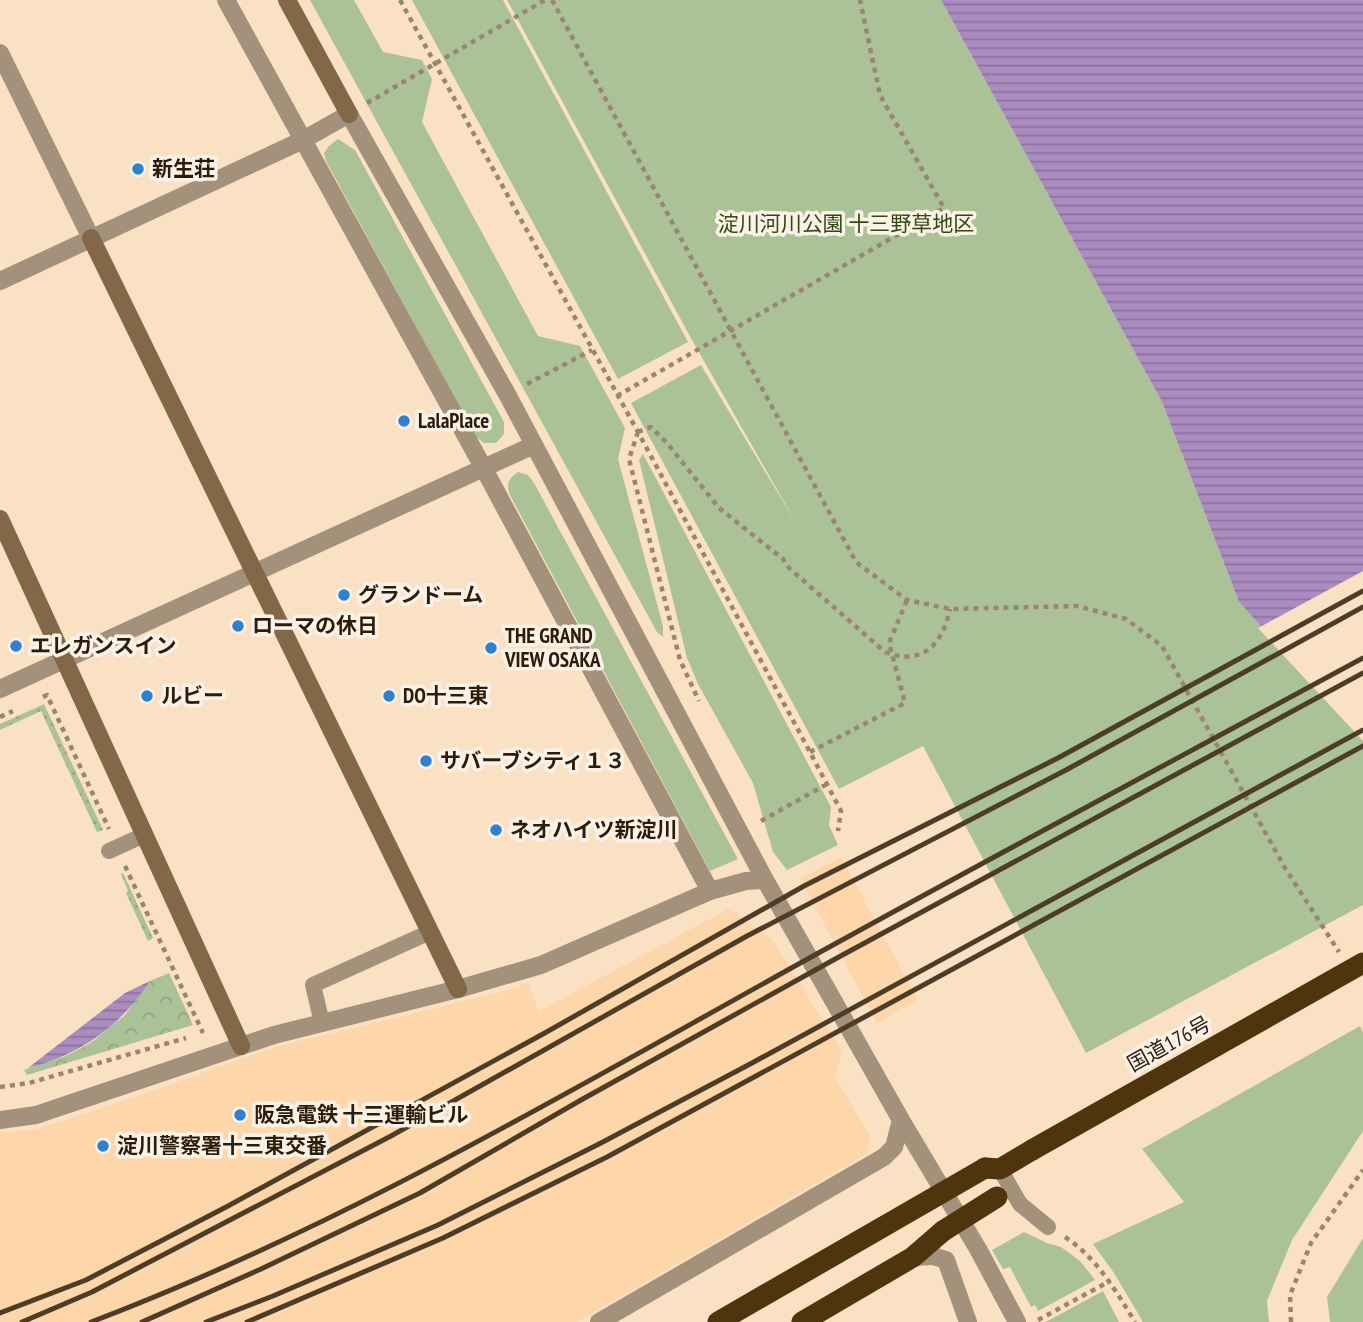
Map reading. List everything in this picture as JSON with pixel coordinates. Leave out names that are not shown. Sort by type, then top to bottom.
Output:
[{"type":"highway","name":"国道176号","points":[[718,1322],[1032,1150],[1363,962]]},
{"type":"highway","points":[[802,1322],[913,1257],[943,1231],[997,1197],[993,1169]]},
{"type":"street","points":[[226,0],[483,467],[710,891]]},
{"type":"street","points":[[288,0],[534,445],[765,880],[901,1120],[978,1248],[1017,1322]]},
{"type":"street","points":[[0,53],[256,571],[458,989]]},
{"type":"street","points":[[0,281],[303,140],[349,114]]},
{"type":"street","points":[[0,689],[534,445]]},
{"type":"street","points":[[0,519],[241,1046]]},
{"type":"street","points":[[0,1120],[36,1115],[274,1035],[458,989],[541,965],[710,891],[746,881],[765,880]]},
{"type":"street","points":[[599,1322],[884,1157],[894,1147],[901,1120]]},
{"type":"street","points":[[913,1257],[933,1256],[946,1260],[968,1322]]},
{"type":"lane","points":[[110,851],[144,835]]},
{"type":"lane","points":[[322,1023],[313,985],[430,932]]},
{"type":"lane","points":[[993,1169],[1020,1204],[1048,1227]]},
{"type":"path","points":[[400,0],[638,432],[827,784],[841,811],[838,831]]},
{"type":"path","points":[[367,103],[545,0]]},
{"type":"path","points":[[552,0],[856,562],[907,600],[950,609],[1077,606],[1126,619],[1162,646],[1285,868],[1342,957]]},
{"type":"path","points":[[617,396],[944,208],[880,95],[860,0]]},
{"type":"path","points":[[522,386],[592,350]]},
{"type":"path","points":[[638,432],[651,427],[719,508],[783,559],[789,568],[816,589],[864,635],[892,655],[921,654],[933,646],[946,629],[950,609]]},
{"type":"path","points":[[638,432],[629,459],[680,660]]},
{"type":"path","points":[[810,752],[905,703],[889,643],[907,600]]},
{"type":"path","points":[[761,821],[827,784]]},
{"type":"path","points":[[0,1087],[29,1083],[231,1024]]},
{"type":"path","points":[[1291,1322],[1290,1295],[1311,1243],[1363,1170]]},
{"type":"path","points":[[1048,1227],[1078,1245],[1110,1281],[1135,1322]]},
{"type":"path","points":[[1034,1322],[1110,1281]]},
{"type":"shaded area","points":[[941,0],[1363,0],[1363,738],[1239,602],[1162,402]]},
{"type":"shaded area","points":[[841,857],[918,1000],[877,1023],[800,879]]},
{"type":"shaded area","points":[[728,909],[773,940],[842,1051],[835,1077],[871,1138],[867,1154],[577,1322],[0,1322],[0,1132],[33,1130],[279,1046],[490,995],[529,983],[538,1012]]},
{"type":"shaded area","points":[[150,981],[126,1012],[98,1036],[65,1055],[28,1068],[125,993]]},
{"type":"green space","points":[[310,0],[354,0],[383,52],[422,60],[432,79],[422,122],[538,336],[580,346],[625,428],[618,459],[663,626],[663,637],[657,632]]},
{"type":"green space","points":[[412,0],[503,0],[688,342],[618,379]]},
{"type":"green space","name":"淀川河川公園 十三野草地区","points":[[507,0],[941,0],[1162,402],[1239,602],[1363,738],[1363,905],[1086,1053],[923,746],[839,789],[631,403],[701,365],[796,523],[692,340]]},
{"type":"green space","points":[[338,139],[355,150],[504,422],[504,434],[496,443],[484,443],[476,437],[326,161],[324,153]]},
{"type":"green space","points":[[643,454],[831,807],[829,825],[838,845],[787,870],[773,852],[753,783],[698,684],[687,658],[639,460]]},
{"type":"green space","points":[[518,472],[528,475],[534,483],[738,859],[710,871],[510,495],[509,482]]},
{"type":"green space","points":[[44,704],[103,830],[97,832],[41,711],[0,730],[0,724]]},
{"type":"green space","points":[[123,873],[153,938],[148,941],[126,893],[128,891],[121,874]]},
{"type":"green space","points":[[169,973],[193,1025],[27,1075],[24,1070],[68,1055],[92,1042],[125,1015],[150,981]]},
{"type":"green space","points":[[1360,1026],[1363,1033],[1363,1131],[1292,1240],[1267,1301],[1269,1322],[1143,1322],[1093,1244],[1184,1202],[1142,1149]]},
{"type":"green space","points":[[1024,1232],[1061,1247],[1080,1261],[1095,1280],[1038,1311],[1035,1305],[1031,1307],[1010,1267],[1003,1269],[992,1250]]},
{"type":"green space","points":[[1363,1238],[1363,1322],[1330,1322],[1327,1297]]},
{"type":"green space","points":[[1103,1291],[1119,1322],[1046,1322]]},
{"type":"pier","points":[[1363,571],[1363,741],[1258,628]]},
{"type":"railway","points":[[0,1313],[86,1280],[228,1206],[543,1034],[804,886],[1058,758],[1363,591]]},
{"type":"railway","points":[[22,1322],[92,1292],[391,1136],[747,936],[1066,770],[1363,607]]},
{"type":"railway","points":[[91,1322],[181,1286],[358,1204],[530,1113],[930,892],[1363,658]]},
{"type":"railway","points":[[142,1322],[420,1193],[837,958],[1363,673]]},
{"type":"railway","points":[[206,1322],[438,1225],[599,1144],[1363,730]]},
{"type":"railway","points":[[247,1322],[443,1238],[607,1157],[1363,746]]},
{"type":"place","name":"新生荘","points":[[138,169]]},
{"type":"place","name":"LalaPlace","points":[[404,421]]},
{"type":"place","name":"グランドーム","points":[[344,595]]},
{"type":"place","name":"ローマの休日","points":[[238,626]]},
{"type":"place","name":"エレガンスイン","points":[[16,646]]},
{"type":"place","name":"THE GRAND VIEW OSAKA","points":[[491,648]]},
{"type":"place","name":"ルビー","points":[[147,696]]},
{"type":"place","name":"DO十三東","points":[[389,696]]},
{"type":"place","name":"サバーブシティ１３","points":[[426,761]]},
{"type":"place","name":"ネオハイツ新淀川","points":[[496,830]]},
{"type":"place","name":"阪急電鉄 十三運輸ビル","points":[[240,1115]]},
{"type":"place","name":"淀川警察署十三東交番","points":[[103,1146]]}]
